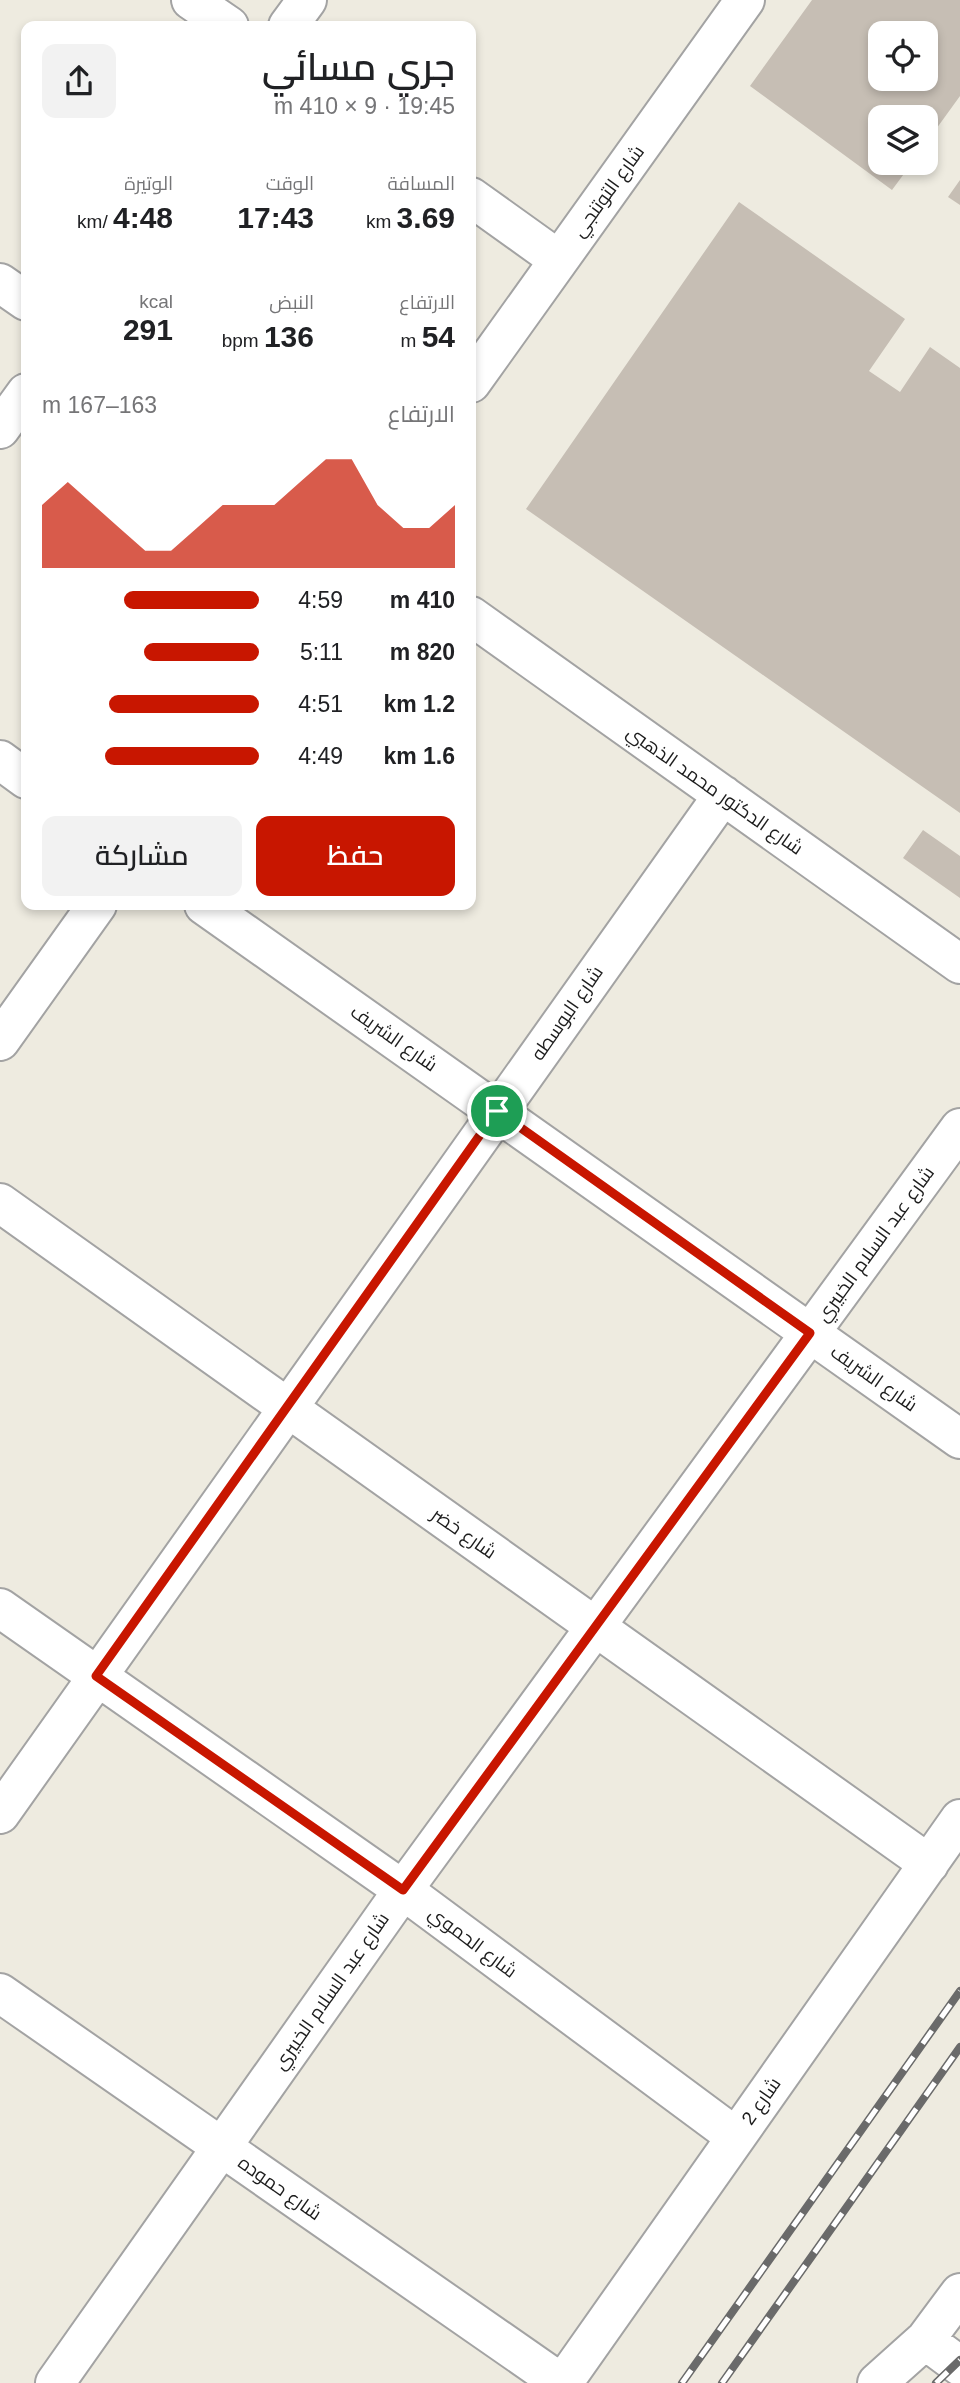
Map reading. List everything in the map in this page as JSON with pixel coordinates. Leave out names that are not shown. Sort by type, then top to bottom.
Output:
[{"type":"street","points":[[191,0],[222,21]]},
{"type":"street","points":[[292,21],[307,0]]},
{"type":"street","name":"شارع التوتنجي","points":[[476,376],[745,0]]},
{"type":"street","points":[[476,201],[559,260]]},
{"type":"street","points":[[0,283],[21,298]]},
{"type":"street","points":[[0,429],[21,400]]},
{"type":"street","name":"شارع الدكتور محمد الذهبي","points":[[476,620],[960,964]]},
{"type":"street","points":[[0,760],[21,775]]},
{"type":"street","name":"شارع البوسطه","points":[[0,1814],[723,795]]},
{"type":"street","points":[[0,1041],[93,910]]},
{"type":"street","name":"شارع الشريف","points":[[211,910],[960,1439]]},
{"type":"street","name":"شارع عبد السلام الخبيري","points":[[55,2383],[403,1890],[960,1128]]},
{"type":"street","name":"شارع خضر","points":[[0,1203],[929,1864]]},
{"type":"street","name":"شارع الحموي","points":[[0,1608],[403,1890],[736,2137]]},
{"type":"street","name":"شارع 2","points":[[562,2383],[960,1819]]},
{"type":"street","name":"شارع حموده","points":[[0,1993],[562,2383]]},
{"type":"street","points":[[877,2383],[926,2340],[960,2293]]},
{"type":"street","points":[[926,2340],[960,2366]]},
{"type":"building","points":[[812,0],[960,0],[960,96],[938,126],[938,105],[868,105],[868,172],[750,86]]},
{"type":"building","points":[[872,175],[903,175],[892,190]]},
{"type":"building","points":[[960,180],[960,205],[948,197]]},
{"type":"building","points":[[739,202],[905,319],[869,371],[900,392],[930,347],[960,368],[960,813],[526,509]]},
{"type":"building","points":[[923,830],[960,856],[960,898],[903,858]]},
{"type":"railway","points":[[682,2383],[960,1991]]},
{"type":"railway","points":[[722,2383],[960,2047]]},
{"type":"railway","points":[[936,2383],[960,2360]]},
{"type":"route","points":[[497,1111],[810,1333],[403,1890],[96,1676],[497,1111]]}]
